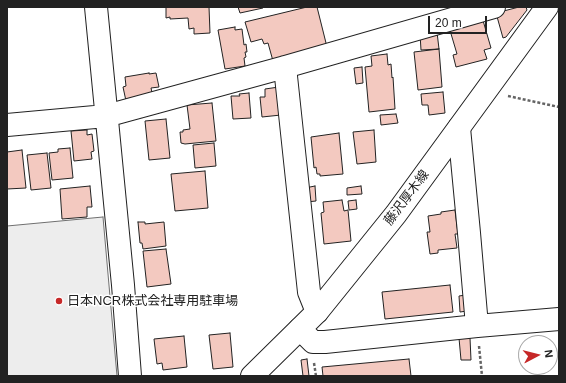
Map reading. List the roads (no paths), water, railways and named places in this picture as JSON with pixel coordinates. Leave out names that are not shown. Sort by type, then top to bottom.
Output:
[{"type":"street","points":[[96,7],[123,285],[130,376]]},
{"type":"street","points":[[7,125],[106,116],[285,67],[494,7]]},
{"type":"street","name":"藤沢厚木線","points":[[252,376],[306,335],[317,312],[396,214],[547,7]]},
{"type":"street","points":[[285,67],[309,292],[317,312]]},
{"type":"street","points":[[459,128],[477,326]]},
{"type":"street","points":[[306,335],[325,342],[559,319]]},
{"type":"place","name":"日本NCR株式会社専用駐車場","points":[[59,301]]}]
